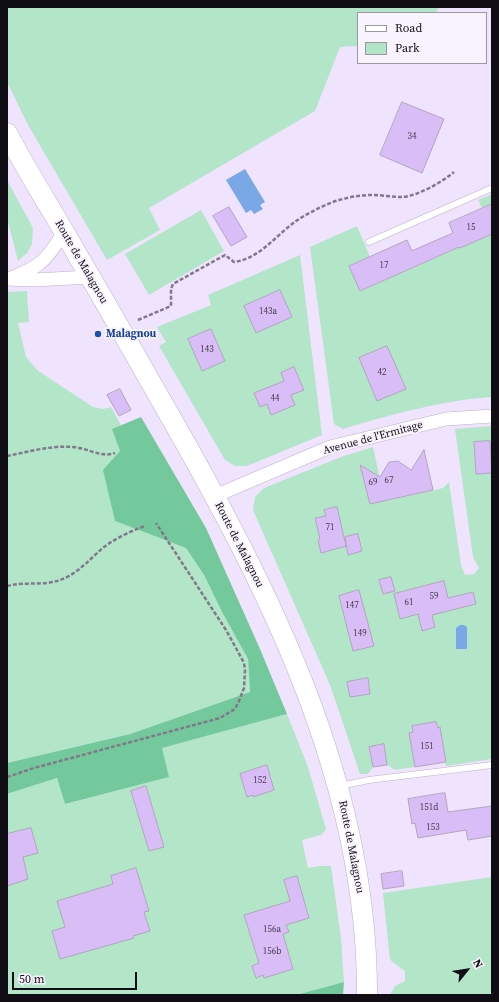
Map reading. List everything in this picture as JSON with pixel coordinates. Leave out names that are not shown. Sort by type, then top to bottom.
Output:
[{"type":"main road","name":"Route de Malagnou","points":[[7,133],[215,496],[276,619],[305,688],[327,748],[339,787],[350,835],[360,892],[365,935],[367,995]]},
{"type":"street","points":[[8,279],[40,264],[64,232]]},
{"type":"street","points":[[8,279],[34,280],[90,277]]},
{"type":"street","name":"Avenue de l'Ermitage","points":[[215,496],[330,447],[446,419],[492,416]]},
{"type":"lane","points":[[369,242],[492,188]]},
{"type":"lane","points":[[339,787],[369,780],[492,765]]},
{"type":"path","points":[[138,320],[171,306],[171,288],[173,284],[225,255],[234,262],[244,261],[253,257],[292,224],[327,204],[341,199],[371,195],[402,197],[414,194],[445,180],[454,172]]},
{"type":"path","points":[[7,456],[59,447],[82,448],[104,455],[115,453]]},
{"type":"path","points":[[7,777],[34,768],[220,718],[235,709],[240,701],[244,688],[245,670],[240,655],[226,630],[156,523]]},
{"type":"path","points":[[7,586],[49,582],[63,579],[75,572],[112,542],[145,526]]},
{"type":"green space","points":[[7,7],[439,7],[436,12],[357,12],[357,46],[340,47],[315,111],[149,208],[160,230],[107,260],[28,125],[7,82]]},
{"type":"green space","points":[[7,180],[33,228],[32,244],[27,253],[18,261],[7,218]]},
{"type":"green space","points":[[492,194],[492,204],[482,208],[478,200]]},
{"type":"green space","points":[[201,210],[224,251],[149,295],[125,254]]},
{"type":"green space","points":[[357,226],[370,257],[349,266],[361,291],[459,247],[460,248],[492,234],[492,397],[455,401],[436,405],[343,429],[334,424],[310,247]]},
{"type":"green space","points":[[300,255],[322,435],[247,466],[235,466],[225,460],[159,346],[166,342],[157,327],[211,305],[208,295]]},
{"type":"green space","points":[[27,291],[29,322],[18,323],[26,357],[37,370],[93,407],[103,409],[111,407],[121,425],[113,429],[120,451],[115,521],[186,548],[204,575],[222,612],[248,659],[250,692],[130,734],[7,763],[7,292]]},
{"type":"green space","points":[[141,417],[206,528],[287,714],[162,748],[169,777],[65,804],[57,778],[7,794],[7,763],[130,734],[250,692],[248,659],[222,612],[204,575],[186,548],[115,521],[103,470],[120,451],[112,429]]},
{"type":"green space","points":[[492,426],[492,759],[446,766],[445,762],[395,770],[387,765],[373,767],[368,774],[360,774],[330,685],[253,510],[255,497],[264,488],[341,457],[373,447],[385,501],[443,488],[449,482],[461,565],[465,575],[474,574],[479,568],[473,557],[455,429]]},
{"type":"green space","points":[[287,714],[308,767],[326,829],[321,835],[302,840],[308,868],[331,866],[341,938],[344,982],[296,995],[7,995],[7,794],[57,778],[65,804],[169,777],[161,748]]},
{"type":"green space","points":[[492,877],[492,995],[390,995],[395,986],[405,981],[405,971],[390,960],[383,893]]},
{"type":"green space","points":[[344,982],[343,995],[296,995]]},
{"type":"water","points":[[245,169],[265,202],[260,205],[263,209],[254,214],[251,210],[246,213],[226,180]]},
{"type":"water","points":[[460,625],[467,627],[467,649],[456,649],[456,628]]},
{"type":"building","points":[[402,102],[444,119],[422,173],[380,155]]},
{"type":"building","points":[[492,204],[492,234],[360,291],[349,266],[407,240],[412,251],[453,233],[449,223]]},
{"type":"building","points":[[229,207],[247,237],[231,246],[213,216]]},
{"type":"building","points":[[280,290],[292,317],[256,333],[244,306]]},
{"type":"building","points":[[211,329],[225,361],[202,371],[188,339]]},
{"type":"building","points":[[387,346],[406,389],[377,401],[359,358]]},
{"type":"building","points":[[294,367],[304,390],[291,395],[295,405],[271,415],[267,404],[260,407],[254,393],[284,381],[281,373]]},
{"type":"building","points":[[120,389],[131,410],[119,416],[107,395]]},
{"type":"building","points":[[490,441],[492,473],[476,474],[474,442]]},
{"type":"building","points":[[424,450],[433,490],[370,504],[360,465],[380,477],[389,462],[398,461],[411,470]]},
{"type":"building","points":[[337,507],[346,546],[321,553],[318,540],[320,539],[315,518],[326,516],[324,510]]},
{"type":"building","points":[[358,534],[362,551],[348,555],[345,537]]},
{"type":"building","points":[[391,577],[395,591],[383,594],[379,580]]},
{"type":"building","points":[[444,581],[448,598],[473,592],[476,604],[432,615],[435,627],[422,631],[418,614],[400,619],[394,594]]},
{"type":"building","points":[[359,590],[374,646],[353,651],[339,596]]},
{"type":"building","points":[[368,678],[370,694],[350,697],[347,682]]},
{"type":"building","points":[[436,722],[438,728],[440,727],[446,762],[415,767],[409,733],[413,732],[412,726]]},
{"type":"building","points":[[384,744],[387,765],[373,767],[369,747]]},
{"type":"building","points":[[267,765],[274,790],[253,797],[253,795],[247,797],[240,774]]},
{"type":"building","points":[[146,786],[164,847],[149,851],[131,791]]},
{"type":"building","points":[[445,793],[448,812],[492,806],[492,836],[468,840],[466,830],[418,838],[415,823],[412,824],[408,799]]},
{"type":"building","points":[[31,828],[38,853],[23,857],[28,879],[7,886],[7,834]]},
{"type":"building","points":[[136,868],[149,911],[144,912],[150,931],[133,936],[134,938],[60,959],[52,931],[65,927],[57,901],[113,884],[111,876]]},
{"type":"building","points":[[402,871],[404,886],[383,889],[381,874]]},
{"type":"building","points":[[297,876],[309,918],[286,925],[289,932],[283,934],[293,969],[264,978],[263,975],[256,978],[252,966],[259,963],[244,915],[290,901],[284,880]]},
{"type":"place","name":"Malagnou","points":[[98,334]]}]
